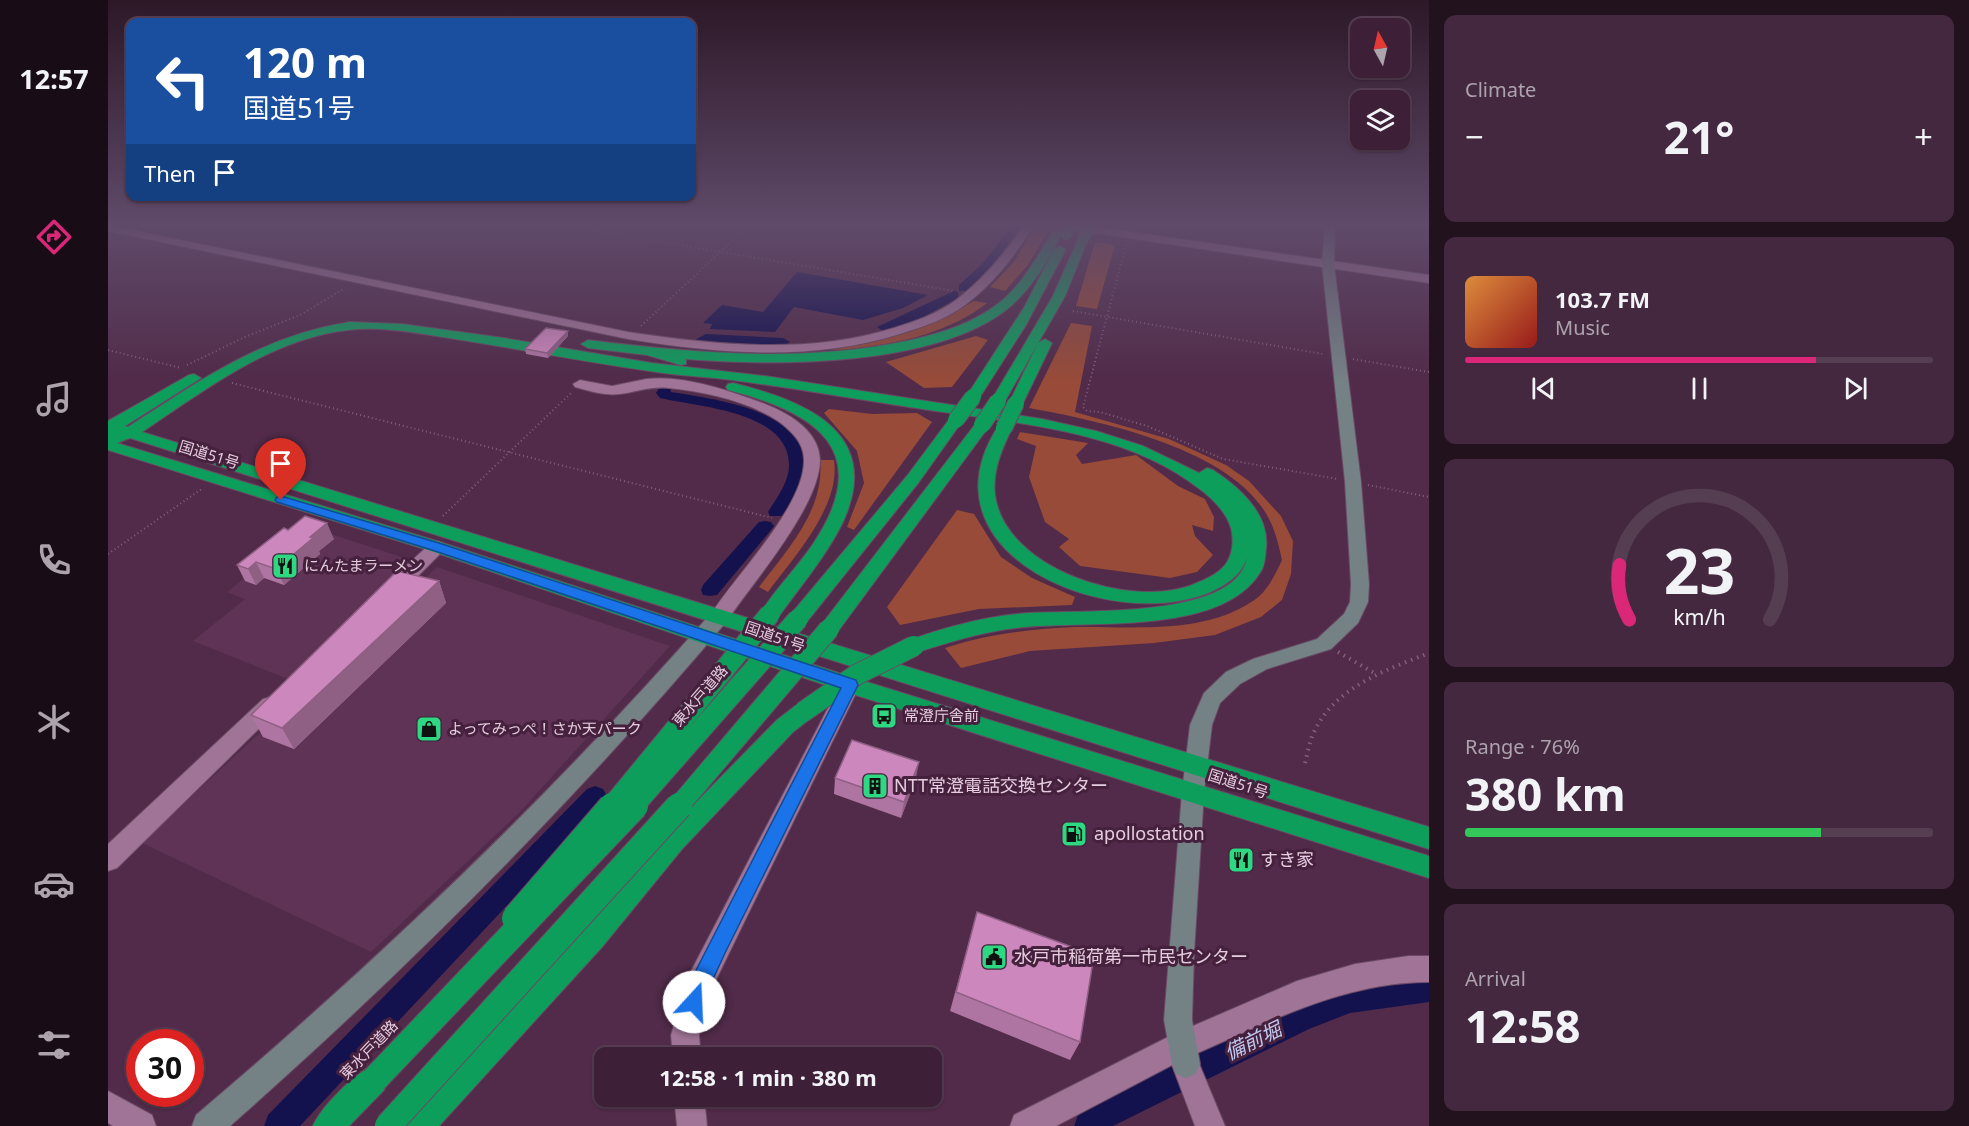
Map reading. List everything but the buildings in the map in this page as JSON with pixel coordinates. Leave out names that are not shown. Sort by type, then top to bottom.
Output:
[{"type":"highway","points":[[109,432],[212,367],[259,343],[303,326],[343,318],[403,318],[648,351],[750,359],[818,358],[879,352],[939,337],[989,316],[1017,293],[1032,276]]},
{"type":"highway","name":"東水戸道路","points":[[328,1126],[655,785],[798,619],[913,479],[973,397],[1012,338],[1038,292],[1044,276]]},
{"type":"highway","points":[[388,1126],[655,834],[829,629],[998,401],[1035,340],[1068,277]]},
{"type":"highway","points":[[666,369],[715,373],[1023,421],[1102,437],[1172,463],[1202,481],[1226,503],[1240,528],[1241,543],[1236,563],[1218,581],[1202,590],[1187,594],[1140,598],[1085,587],[1046,571],[1029,560],[1008,541],[994,521],[989,507],[986,478],[990,458],[1004,428],[1016,403],[1065,297],[1068,277]]},
{"type":"highway","points":[[109,432],[129,433],[256,355],[293,338],[332,328],[368,325],[543,347],[666,369],[769,396],[792,405],[825,426],[844,452],[849,482],[835,523],[770,614],[643,770],[374,1080]]},
{"type":"highway","points":[[419,1126],[592,938],[674,841],[785,726],[851,676],[914,646],[957,631],[999,622],[1165,613],[1216,602],[1244,583],[1253,572],[1260,550],[1257,528],[1244,504],[1219,481],[1189,462],[1132,437],[1017,413],[678,361],[648,351]]},
{"type":"highway","name":"国道51号","points":[[129,433],[432,525],[1429,838]]},
{"type":"highway","name":"国道51号","points":[[108,445],[437,547],[850,685],[1429,867]]},
{"type":"street","points":[[342,276],[631,335],[760,350],[820,347],[866,340],[911,327],[944,313],[973,294],[991,276]]},
{"type":"street","points":[[1210,1126],[1184,1054],[1178,1020],[1193,792],[1201,725],[1211,699],[1233,678],[1260,664],[1324,644],[1351,618],[1359,602],[1360,584],[1353,482],[1329,276]]},
{"type":"street","points":[[1406,276],[1429,279]]},
{"type":"street","points":[[207,1126],[292,1054],[443,913],[586,768],[704,636],[798,506],[810,474],[812,461],[804,437],[782,416],[738,398],[657,383],[642,384],[615,391],[580,384]]},
{"type":"street","points":[[373,608],[437,547]]},
{"type":"street","points":[[686,1047],[685,1035],[699,986],[850,685]]},
{"type":"street","points":[[108,860],[287,689]]},
{"type":"street","points":[[1032,1124],[1184,1054],[1297,995],[1355,976],[1408,969],[1429,969]]},
{"type":"street","points":[[108,1106],[141,1126]]},
{"type":"street","points":[[690,1107],[692,1126]]},
{"type":"path","points":[[631,335],[695,276]]},
{"type":"path","points":[[862,276],[973,294]]},
{"type":"path","points":[[1119,276],[1083,406],[1087,411],[1147,426],[1223,459],[1429,497]]},
{"type":"path","points":[[172,374],[245,337],[300,315],[359,279]]},
{"type":"path","points":[[1073,311],[1429,372]]},
{"type":"path","points":[[108,350],[181,368]]},
{"type":"path","points":[[232,383],[788,521]]},
{"type":"path","points":[[432,525],[580,384]]},
{"type":"path","points":[[108,554],[215,480]]},
{"type":"path","points":[[1324,644],[1376,674]]},
{"type":"path","points":[[1305,763],[1316,728],[1337,701],[1376,674],[1429,653]]},
{"type":"shaded area","points":[[794,276],[817,276],[928,295],[903,308],[863,320],[794,307],[775,332],[710,329],[712,324],[703,323],[722,305],[763,312]]},
{"type":"shaded area","points":[[1001,276],[1019,276],[1005,291],[990,287]]},
{"type":"shaded area","points":[[1085,276],[1106,276],[1097,309],[1076,306]]},
{"type":"shaded area","points":[[974,301],[987,303],[958,321],[926,334],[875,346],[844,350],[831,349],[870,342],[921,327]]},
{"type":"shaded area","points":[[1071,323],[1092,326],[1075,412],[1169,439],[1226,465],[1249,481],[1281,516],[1293,541],[1291,574],[1282,600],[1261,617],[1215,635],[1154,643],[1030,651],[961,668],[945,648],[977,639],[1026,631],[1075,627],[1190,624],[1233,612],[1262,593],[1282,560],[1270,521],[1253,496],[1228,475],[1198,457],[1163,442],[1092,421],[1029,408]]},
{"type":"shaded area","points":[[976,336],[988,340],[952,387],[924,388],[886,362]]},
{"type":"shaded area","points":[[829,409],[872,414],[917,413],[932,422],[854,530],[847,527],[864,483],[857,451],[824,413]]},
{"type":"shaded area","points":[[1020,432],[1088,443],[1076,455],[1082,464],[1136,455],[1178,486],[1205,499],[1214,517],[1213,531],[1192,525],[1195,536],[1213,555],[1197,572],[1170,578],[1080,566],[1059,547],[1069,539],[1045,522],[1029,477],[1036,446],[1017,439]]},
{"type":"shaded area","points":[[820,460],[834,460],[834,477],[823,513],[802,547],[768,592],[759,587],[792,544],[817,496]]},
{"type":"shaded area","points":[[957,510],[974,514],[1001,557],[1032,578],[1075,597],[1072,605],[979,609],[900,625],[887,607]]},
{"type":"shaded area","points":[[309,527],[414,561],[288,679],[193,641],[245,599],[227,592]]},
{"type":"shaded area","name":"よってみっぺ！さか天パーク","points":[[437,567],[670,646],[520,812],[371,952],[142,843]]},
{"type":"waterway","points":[[963,288],[976,276]]},
{"type":"waterway","points":[[883,327],[917,315],[954,295]]},
{"type":"waterway","points":[[700,341],[706,338],[783,342]]},
{"type":"waterway","points":[[665,390],[663,393],[665,395],[702,401],[747,413],[784,433],[794,448],[797,466],[792,484],[776,512]]},
{"type":"waterway","points":[[710,590],[765,526]]},
{"type":"waterway","points":[[279,1126],[595,796]]},
{"type":"waterway","name":"備前堀","points":[[1089,1126],[1101,1116],[1300,1019],[1350,999],[1429,988]]},
{"type":"place","name":"にんたまラーメン","points":[[285,566]]},
{"type":"place","name":"常澄庁舎前","points":[[884,716]]},
{"type":"place","name":"よってみっぺ！さか天パーク","points":[[429,729]]},
{"type":"place","name":"NTT常澄電話交換センター","points":[[875,786]]},
{"type":"place","name":"apollostation","points":[[1074,834]]},
{"type":"place","name":"すき家","points":[[1241,860]]},
{"type":"place","name":"水戸市稲荷第一市民センター","points":[[994,957]]},
{"type":"route","points":[[281,500],[437,547],[850,685],[718,946],[694,1002]]}]
